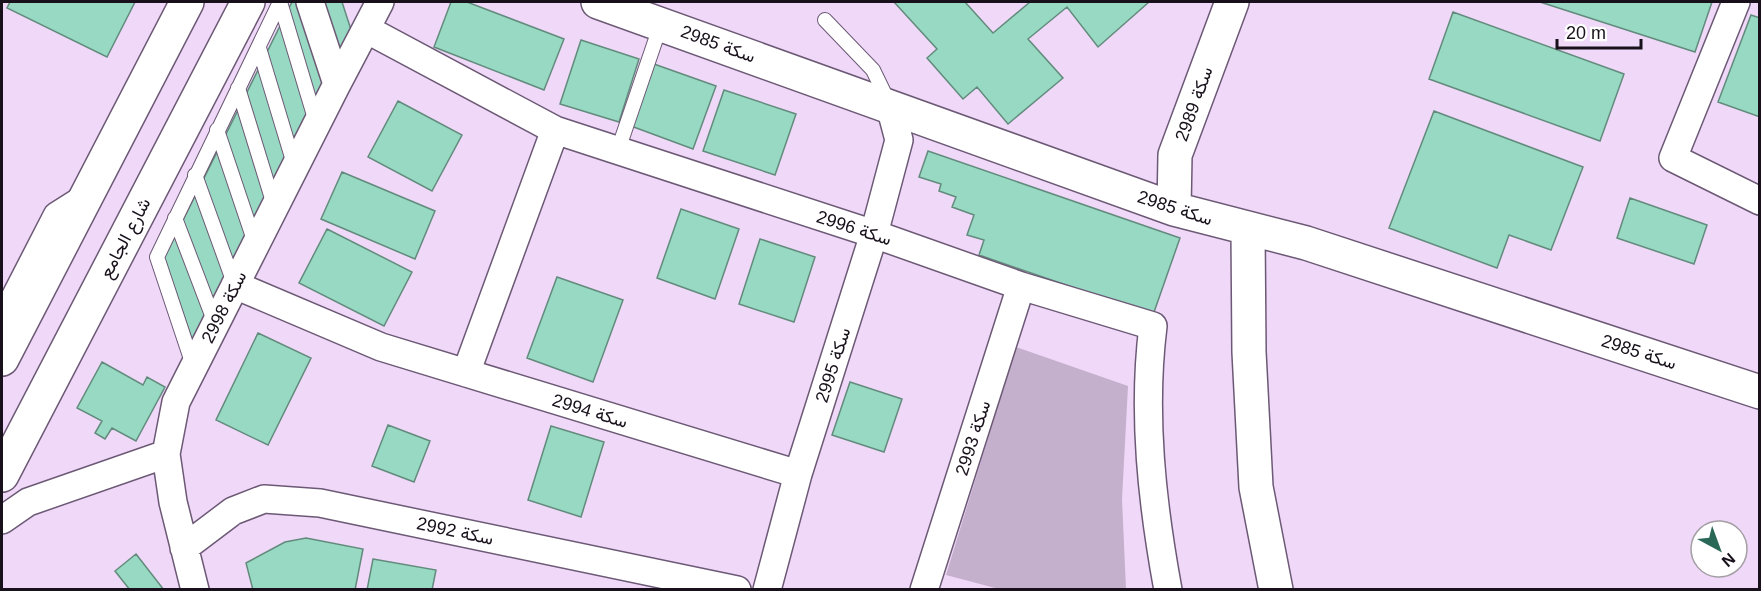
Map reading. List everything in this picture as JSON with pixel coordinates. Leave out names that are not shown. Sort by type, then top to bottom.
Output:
[{"type":"street","points":[[2,358],[187,2]]},
{"type":"street","name":"شارع الجامع","points":[[2,475],[248,2]]},
{"type":"street","points":[[310,2],[338,84]]},
{"type":"street","name":"سكة 2998","points":[[166,454],[176,402],[380,2]]},
{"type":"street","name":"سكة 2985","points":[[598,2],[1174,209],[1248,230],[1306,243],[1760,392]]},
{"type":"street","name":"سكة 2989","points":[[1174,209],[1175,155],[1232,2]]},
{"type":"street","points":[[1736,2],[1673,158],[1760,201]]},
{"type":"street","name":"سكة 2996","points":[[366,29],[555,130],[874,234],[1021,286],[1153,326],[1148,366],[1154,511],[1168,590]]},
{"type":"street","name":"سكة 2995","points":[[766,590],[798,474],[874,234],[899,140],[890,106]]},
{"type":"street","points":[[899,140],[913,126],[926,119]]},
{"type":"street","points":[[466,373],[555,130]]},
{"type":"street","points":[[2,323],[57,216],[87,197]]},
{"type":"street","points":[[1248,230],[1249,352],[1256,487],[1276,590]]},
{"type":"street","name":"سكة 2994","points":[[235,285],[381,347],[798,474]]},
{"type":"street","name":"سكة 2993","points":[[924,590],[1021,286]]},
{"type":"street","points":[[2,520],[28,502],[166,454],[184,548],[195,590]]},
{"type":"street","name":"سكة 2992","points":[[184,548],[232,512],[264,499],[320,503],[723,588]]},
{"type":"lane","points":[[193,367],[157,257],[195,174],[280,2]]},
{"type":"lane","points":[[280,2],[316,124]]},
{"type":"lane","points":[[825,20],[873,70],[890,106]]},
{"type":"lane","points":[[618,150],[661,24]]},
{"type":"lane","points":[[259,48],[295,166]]},
{"type":"lane","points":[[238,88],[275,207]]},
{"type":"lane","points":[[217,130],[255,245]]},
{"type":"lane","points":[[195,174],[235,285]]},
{"type":"lane","points":[[174,218],[215,323]]},
{"type":"shaded area","points":[[1016,347],[1128,386],[1122,499],[1126,589],[999,589],[946,575]]},
{"type":"building","points":[[10,2],[135,2],[107,57],[7,8]]},
{"type":"building","points":[[292,2],[342,2],[354,39],[196,351],[164,258]]},
{"type":"building","points":[[451,2],[467,2],[564,39],[544,90],[434,47]]},
{"type":"building","points":[[894,2],[965,2],[993,33],[1030,2],[1149,2],[1098,47],[1067,7],[1028,39],[1063,78],[1008,124],[977,87],[963,99],[927,58],[937,49]]},
{"type":"building","points":[[1540,2],[1712,2],[1695,52]]},
{"type":"building","points":[[1453,12],[1624,74],[1600,141],[1429,79]]},
{"type":"building","points":[[1751,15],[1760,18],[1760,117],[1718,102]]},
{"type":"building","points":[[581,40],[639,59],[619,122],[560,104]]},
{"type":"building","points":[[654,64],[716,86],[693,149],[631,126]]},
{"type":"building","points":[[724,90],[796,114],[775,175],[703,151]]},
{"type":"building","points":[[398,101],[462,135],[432,191],[368,157]]},
{"type":"building","points":[[1434,111],[1583,167],[1551,250],[1509,235],[1497,268],[1389,228]]},
{"type":"building","points":[[928,151],[1180,238],[1153,315],[979,255],[984,240],[967,235],[974,215],[952,207],[956,197],[939,191],[941,184],[919,177]]},
{"type":"building","points":[[342,172],[435,211],[415,259],[321,219]]},
{"type":"building","points":[[1630,198],[1707,225],[1694,264],[1617,238]]},
{"type":"building","points":[[681,209],[739,229],[715,299],[657,278]]},
{"type":"building","points":[[327,229],[412,272],[384,326],[299,283]]},
{"type":"building","points":[[760,239],[815,257],[794,322],[739,304]]},
{"type":"building","points":[[557,277],[623,300],[593,382],[527,358]]},
{"type":"building","points":[[258,333],[311,358],[268,445],[216,420]]},
{"type":"building","points":[[102,362],[143,385],[147,377],[165,387],[136,441],[112,428],[105,439],[95,433],[102,421],[77,408]]},
{"type":"building","points":[[850,382],[902,399],[884,452],[832,435]]},
{"type":"building","points":[[388,425],[430,441],[414,482],[372,466]]},
{"type":"building","points":[[551,426],[604,442],[581,517],[528,500]]},
{"type":"building","points":[[306,538],[363,549],[355,590],[253,590],[246,563],[285,542]]},
{"type":"building","points":[[136,554],[164,590],[130,590],[115,571]]},
{"type":"building","points":[[373,559],[436,570],[432,590],[367,590]]}]
